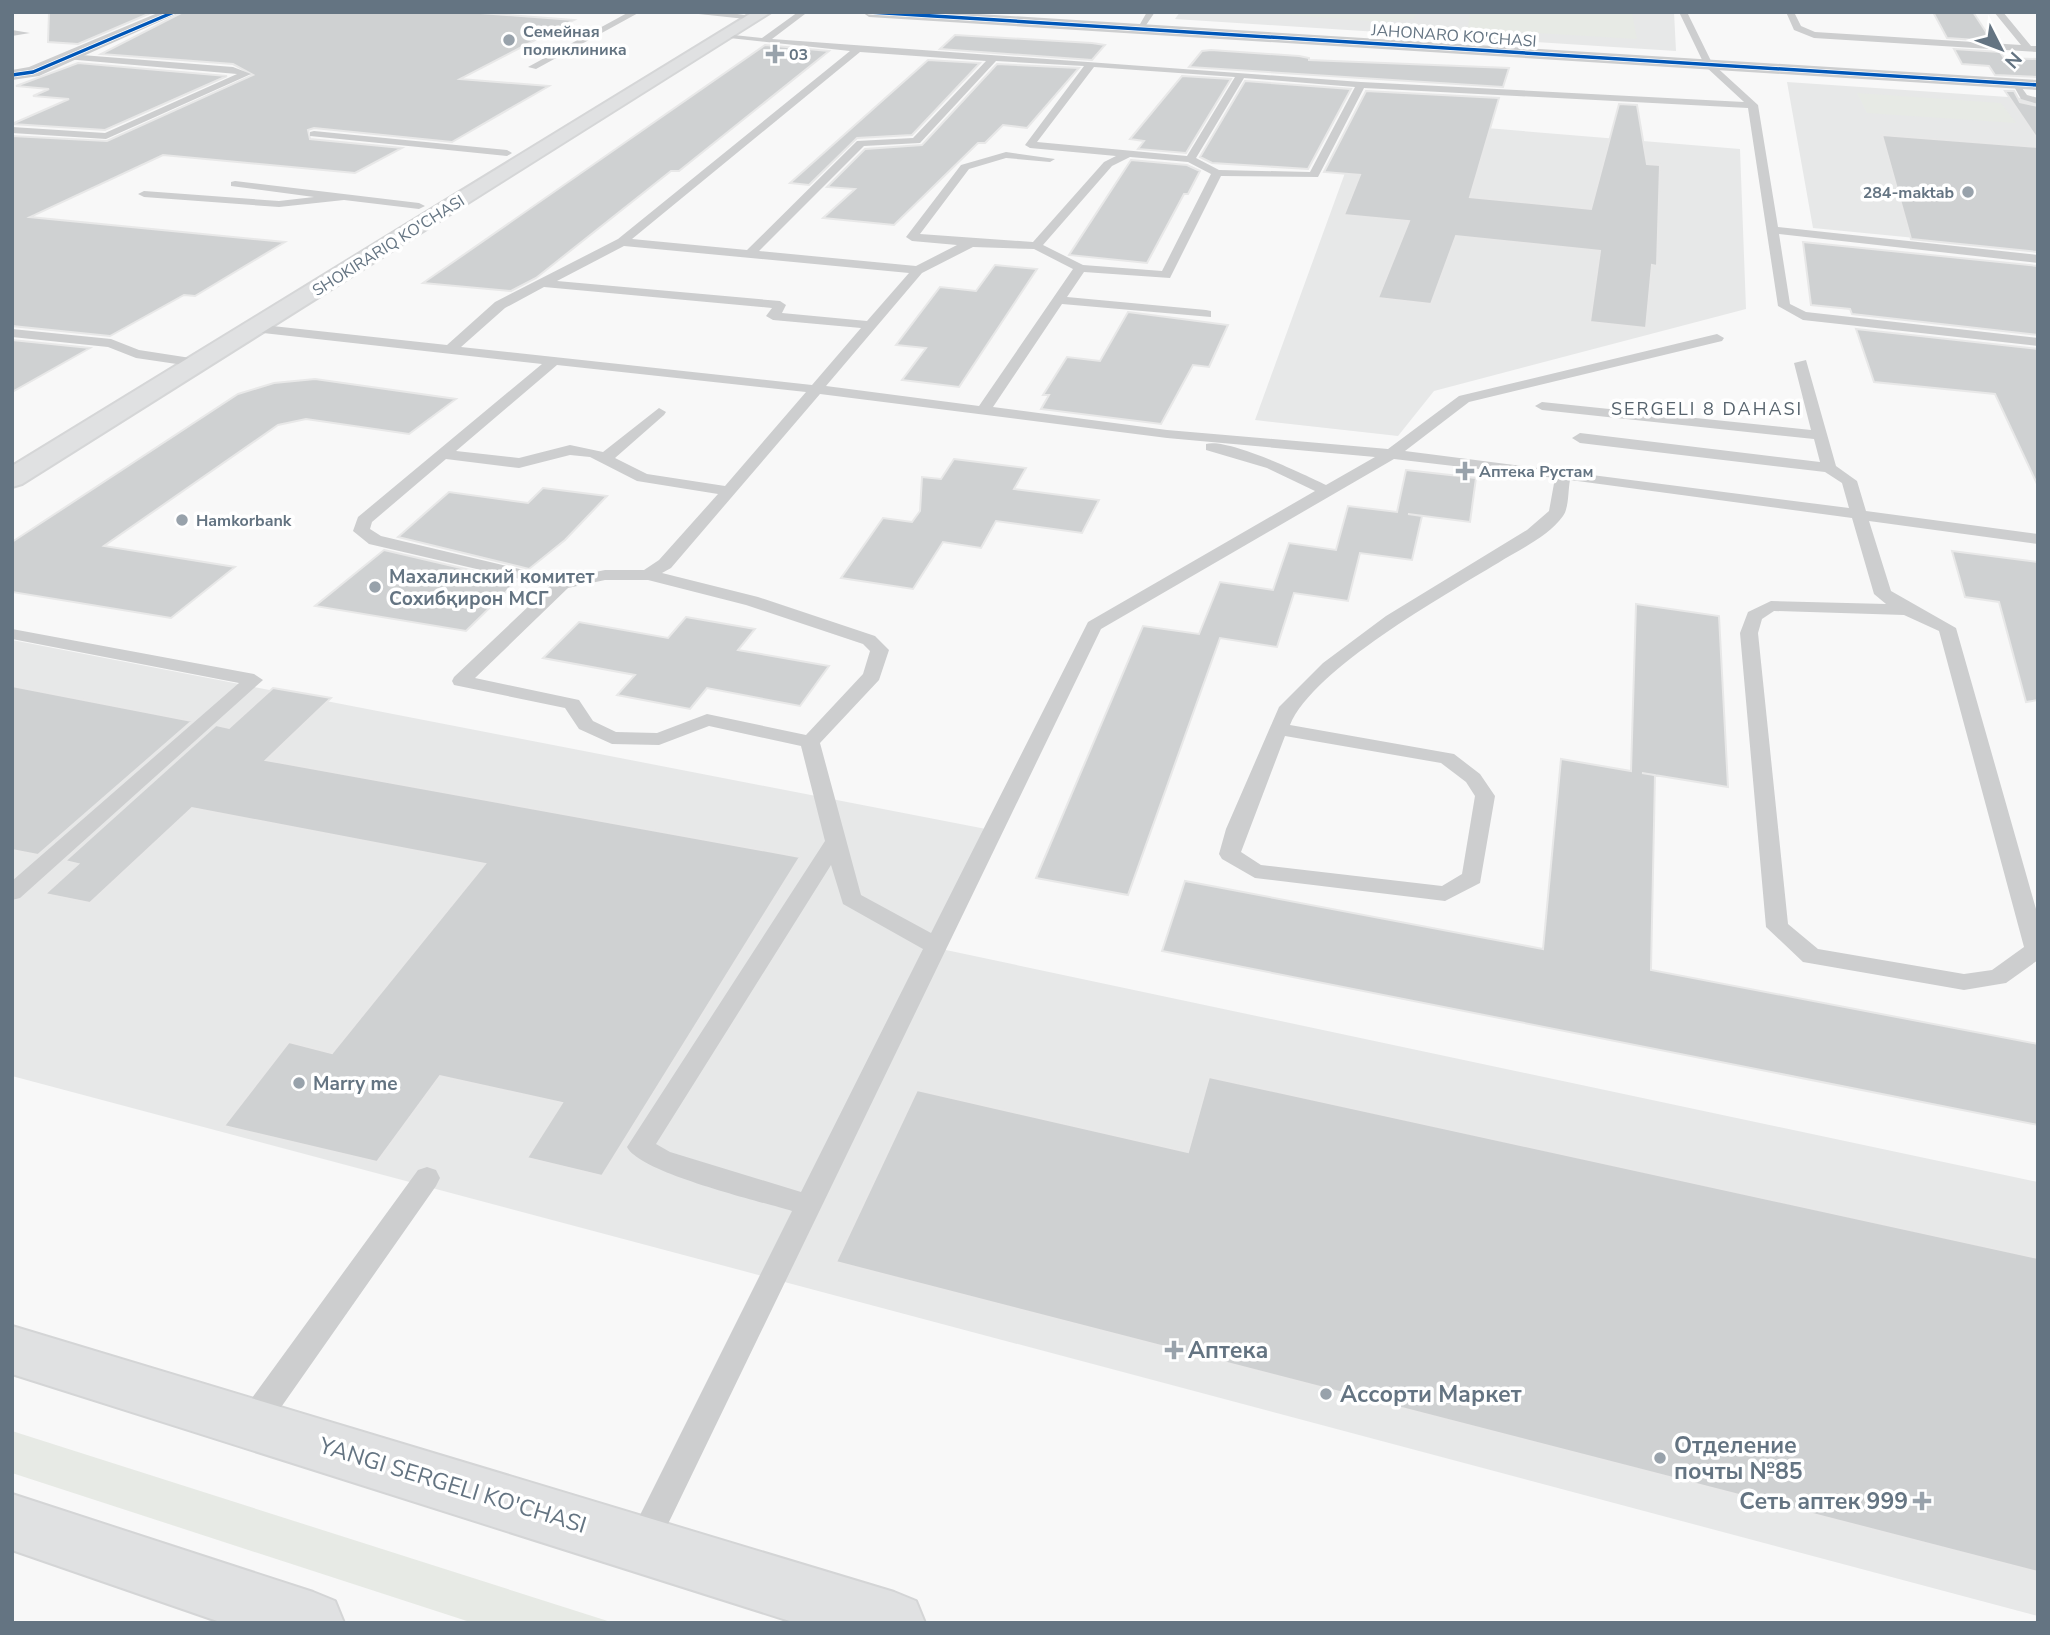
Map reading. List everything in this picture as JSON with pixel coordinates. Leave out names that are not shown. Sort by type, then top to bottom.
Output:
[{"type":"main road","name":"SHOKIRARIQ KO'CHASI","points":[[71,416],[507,153],[743,19]]},
{"type":"main road","name":"SHOKIRARIQ KO'CHASI","points":[[12,478],[743,19]]},
{"type":"main road","name":"YANGI SERGELI KO'CHASI","points":[[12,1349],[642,1544],[862,1618]]},
{"type":"main road","points":[[12,1522],[297,1620]]},
{"type":"street","points":[[12,75],[33,72],[174,12]]},
{"type":"street","name":"JAHONARO KO'CHASI","points":[[869,12],[2038,85]]},
{"type":"lane","points":[[533,67],[636,12]]},
{"type":"lane","points":[[684,12],[743,19],[765,40],[1361,85],[1753,105]]},
{"type":"lane","points":[[1139,29],[1151,12]]},
{"type":"lane","points":[[1683,12],[1709,64],[1753,105],[1784,306],[1790,312],[1803,316],[2038,342]]},
{"type":"lane","points":[[1790,12],[1797,28],[1814,34],[2033,49]]},
{"type":"lane","points":[[1997,12],[2033,49]]},
{"type":"lane","points":[[765,40],[801,14]]},
{"type":"lane","points":[[12,33],[26,33]]},
{"type":"lane","points":[[449,350],[500,305],[622,243],[860,47]]},
{"type":"lane","points":[[12,130],[106,136],[246,74],[233,70],[69,57]]},
{"type":"lane","points":[[751,253],[861,143],[916,141],[994,58]]},
{"type":"lane","points":[[1091,64],[1030,145],[1189,159],[1216,173],[1314,175],[1361,85]]},
{"type":"lane","points":[[1189,159],[1241,75]]},
{"type":"lane","points":[[2014,83],[2024,97],[2038,101]]},
{"type":"lane","points":[[314,134],[507,153]]},
{"type":"lane","points":[[1036,246],[1108,164],[1128,154]]},
{"type":"lane","points":[[1108,164],[1006,155],[965,167],[912,237],[1036,246],[1080,268],[1166,275],[1216,173]]},
{"type":"lane","points":[[235,184],[419,206]]},
{"type":"lane","points":[[145,194],[279,204],[344,197]]},
{"type":"lane","points":[[1773,230],[2038,259]]},
{"type":"lane","points":[[622,243],[918,270]]},
{"type":"lane","points":[[648,575],[664,564],[729,491],[813,389],[918,270],[971,243]]},
{"type":"lane","points":[[983,411],[1080,268]]},
{"type":"lane","points":[[541,283],[780,305],[773,316],[870,325]]},
{"type":"lane","points":[[1059,300],[1206,314]]},
{"type":"lane","points":[[253,328],[813,389],[1167,434],[1391,454],[1563,474],[2038,539]]},
{"type":"lane","points":[[12,333],[111,343],[136,354],[197,363]]},
{"type":"lane","points":[[642,1544],[1094,626],[1391,454],[1464,399],[1717,338]]},
{"type":"lane","points":[[555,360],[364,520],[361,531],[375,540],[562,584],[605,575],[648,575],[752,601],[869,640],[880,650],[872,676],[810,742]]},
{"type":"lane","points":[[1801,363],[1829,468]]},
{"type":"lane","points":[[1542,406],[1820,435]]},
{"type":"lane","points":[[604,458],[659,412]]},
{"type":"lane","points":[[1167,434],[1272,465],[1327,491]]},
{"type":"lane","points":[[1580,438],[1829,468],[1849,481],[1883,594],[1907,610],[1947,628],[2036,950],[1998,976],[1964,982],[1811,956],[1777,927],[1749,633],[1754,615],[1771,606],[1907,610]]},
{"type":"lane","points":[[442,454],[519,463],[570,450],[594,453],[643,478],[729,491]]},
{"type":"lane","points":[[1278,729],[1447,758],[1473,778],[1485,796],[1472,878],[1445,894],[1255,871],[1230,854],[1237,829],[1278,729],[1286,711],[1330,667],[1392,620],[1533,534],[1557,513],[1563,474]]},
{"type":"lane","points":[[562,584],[461,681],[572,704],[586,724],[612,738],[659,739],[707,720],[810,742]]},
{"type":"lane","points":[[12,634],[254,680],[12,893]]},
{"type":"lane","points":[[810,742],[851,899],[937,946]]},
{"type":"lane","points":[[810,1206],[662,1160],[640,1147],[836,841]]},
{"type":"lane","points":[[252,1423],[427,1178]]},
{"type":"shaded area","points":[[1180,12],[1674,12],[1676,51],[1175,19]]},
{"type":"shaded area","points":[[1247,12],[1418,12],[1413,19],[1386,22]]},
{"type":"shaded area","points":[[1470,12],[1632,13],[1637,39],[1468,29]]},
{"type":"shaded area","points":[[1787,82],[2038,99],[2038,253],[2018,248],[1813,228]]},
{"type":"shaded area","points":[[1857,93],[2001,103],[2016,123],[1867,113]]},
{"type":"shaded area","points":[[1365,118],[1740,149],[1746,309],[1434,391],[1398,436],[1255,420]]},
{"type":"shaded area","points":[[12,640],[986,829],[927,946],[2038,1182],[2038,1616],[12,1076]]},
{"type":"shaded area","points":[[12,1431],[614,1623],[473,1623],[12,1473]]},
{"type":"building","points":[[49,12],[153,12],[78,44],[48,42]]},
{"type":"building","points":[[183,12],[467,12],[574,20],[460,79],[549,86],[452,142],[314,128],[308,130],[310,139],[402,148],[355,173],[163,155],[30,217],[285,242],[195,296],[184,295],[110,336],[12,326],[12,136],[107,141],[253,75],[233,64],[101,54]]},
{"type":"building","points":[[1933,12],[1973,12],[1992,41],[1947,38]]},
{"type":"building","points":[[955,35],[1105,45],[1092,60],[940,49]]},
{"type":"building","points":[[765,45],[829,51],[679,171],[671,171],[536,278],[511,291],[423,283]]},
{"type":"building","points":[[1954,49],[2000,52],[2004,58],[2038,59],[2038,77],[1995,75],[1989,66],[1962,64]]},
{"type":"building","points":[[1202,51],[1299,56],[1309,60],[1509,68],[1503,87],[1189,67]]},
{"type":"building","points":[[928,60],[980,63],[912,135],[857,138],[809,185],[790,183]]},
{"type":"building","points":[[78,63],[227,76],[105,130],[12,124],[69,99],[33,96],[49,89],[16,86]]},
{"type":"building","points":[[997,64],[1079,68],[1027,128],[1003,125],[985,143],[978,143],[894,225],[823,218],[855,189],[827,187],[865,149],[922,145]]},
{"type":"building","points":[[1182,76],[1231,79],[1186,153],[1138,149],[1144,141],[1130,139]]},
{"type":"building","points":[[1245,81],[1351,89],[1308,169],[1212,163],[1200,157]]},
{"type":"building","points":[[1366,91],[1499,98],[1470,197],[1591,209],[1619,104],[1637,105],[1647,164],[1660,165],[1657,266],[1652,265],[1646,328],[1590,322],[1600,251],[1456,236],[1431,304],[1378,298],[1409,221],[1344,215],[1360,175],[1324,172]]},
{"type":"building","points":[[2005,91],[2014,91],[2020,102],[2038,106],[2038,140]]},
{"type":"building","points":[[1882,135],[2038,147],[2038,252],[1911,239]]},
{"type":"building","points":[[1131,160],[1187,165],[1200,171],[1188,194],[1184,194],[1147,263],[1069,255]]},
{"type":"building","points":[[1803,242],[2038,266],[2038,335],[1852,314],[1850,309],[1811,305]]},
{"type":"building","points":[[995,265],[1037,269],[959,387],[902,380],[926,348],[896,345],[940,287],[976,291]]},
{"type":"building","points":[[1128,312],[1228,325],[1209,367],[1193,365],[1161,424],[1041,409],[1049,395],[1043,395],[1067,357],[1100,361]]},
{"type":"building","points":[[1856,329],[2038,349],[2038,486],[1995,394],[1874,382]]},
{"type":"building","points":[[12,340],[90,348],[12,392]]},
{"type":"building","points":[[315,379],[456,399],[409,434],[306,419],[278,425],[104,546],[235,567],[171,618],[12,592],[12,542],[238,394],[274,383]]},
{"type":"building","points":[[954,459],[1026,468],[1014,489],[1099,500],[1082,533],[996,521],[981,548],[943,542],[913,589],[841,578],[883,518],[912,522],[920,511],[922,477],[941,479]]},
{"type":"building","points":[[1406,470],[1476,478],[1470,522],[1408,514],[1422,516],[1412,560],[1360,553],[1348,601],[1294,593],[1277,647],[1220,638],[1128,895],[1036,878],[1143,626],[1199,634],[1220,582],[1273,590],[1289,543],[1336,550],[1348,506],[1397,512]]},
{"type":"building","points":[[543,488],[607,496],[565,540],[529,569],[398,537],[449,492],[528,503]]},
{"type":"building","points":[[384,550],[517,581],[466,631],[315,606]]},
{"type":"building","points":[[1952,551],[2038,562],[2038,700],[2026,702],[1999,602],[1965,597]]},
{"type":"building","points":[[1636,604],[1719,616],[1728,787],[1655,775],[1651,970],[2038,1044],[2038,1125],[1162,951],[1185,881],[1543,949],[1561,759],[1631,771]]},
{"type":"building","points":[[686,617],[755,629],[738,650],[829,666],[800,706],[707,688],[690,709],[617,695],[635,675],[543,658],[579,622],[668,638]]},
{"type":"building","points":[[12,686],[192,721],[38,855],[12,850]]},
{"type":"building","points":[[273,688],[331,698],[266,760],[800,857],[602,1176],[527,1158],[562,1103],[440,1076],[377,1162],[224,1126],[289,1042],[332,1053],[485,864],[192,808],[90,903],[45,894],[78,864],[65,861],[216,725],[229,728]]},
{"type":"building","points":[[1209,1077],[2038,1258],[2038,1572],[836,1262],[917,1090],[1188,1152]]},
{"type":"cycle path","points":[[12,75],[33,72],[174,12]]},
{"type":"cycle path","points":[[869,12],[2038,85]]},
{"type":"place","name":"Семейная поликлиника","points":[[509,40]]},
{"type":"place","name":"03","points":[[775,54]]},
{"type":"place","name":"284-maktab","points":[[1968,192]]},
{"type":"place","name":"Аптека Рустам","points":[[1465,471]]},
{"type":"place","name":"Hamkorbank","points":[[182,520]]},
{"type":"place","name":"Махалинский комитет Сохибқирон МСГ","points":[[375,587]]},
{"type":"place","name":"Marry me","points":[[299,1083]]},
{"type":"place","name":"Аптека","points":[[1174,1350]]},
{"type":"place","name":"Ассорти Маркет","points":[[1326,1394]]},
{"type":"place","name":"Отделение почты №85","points":[[1660,1458]]},
{"type":"place","name":"Сеть аптек 999","points":[[1922,1501]]},
{"type":"district","name":"SERGELI 8 DAHASI","points":[[1707,409]]}]
